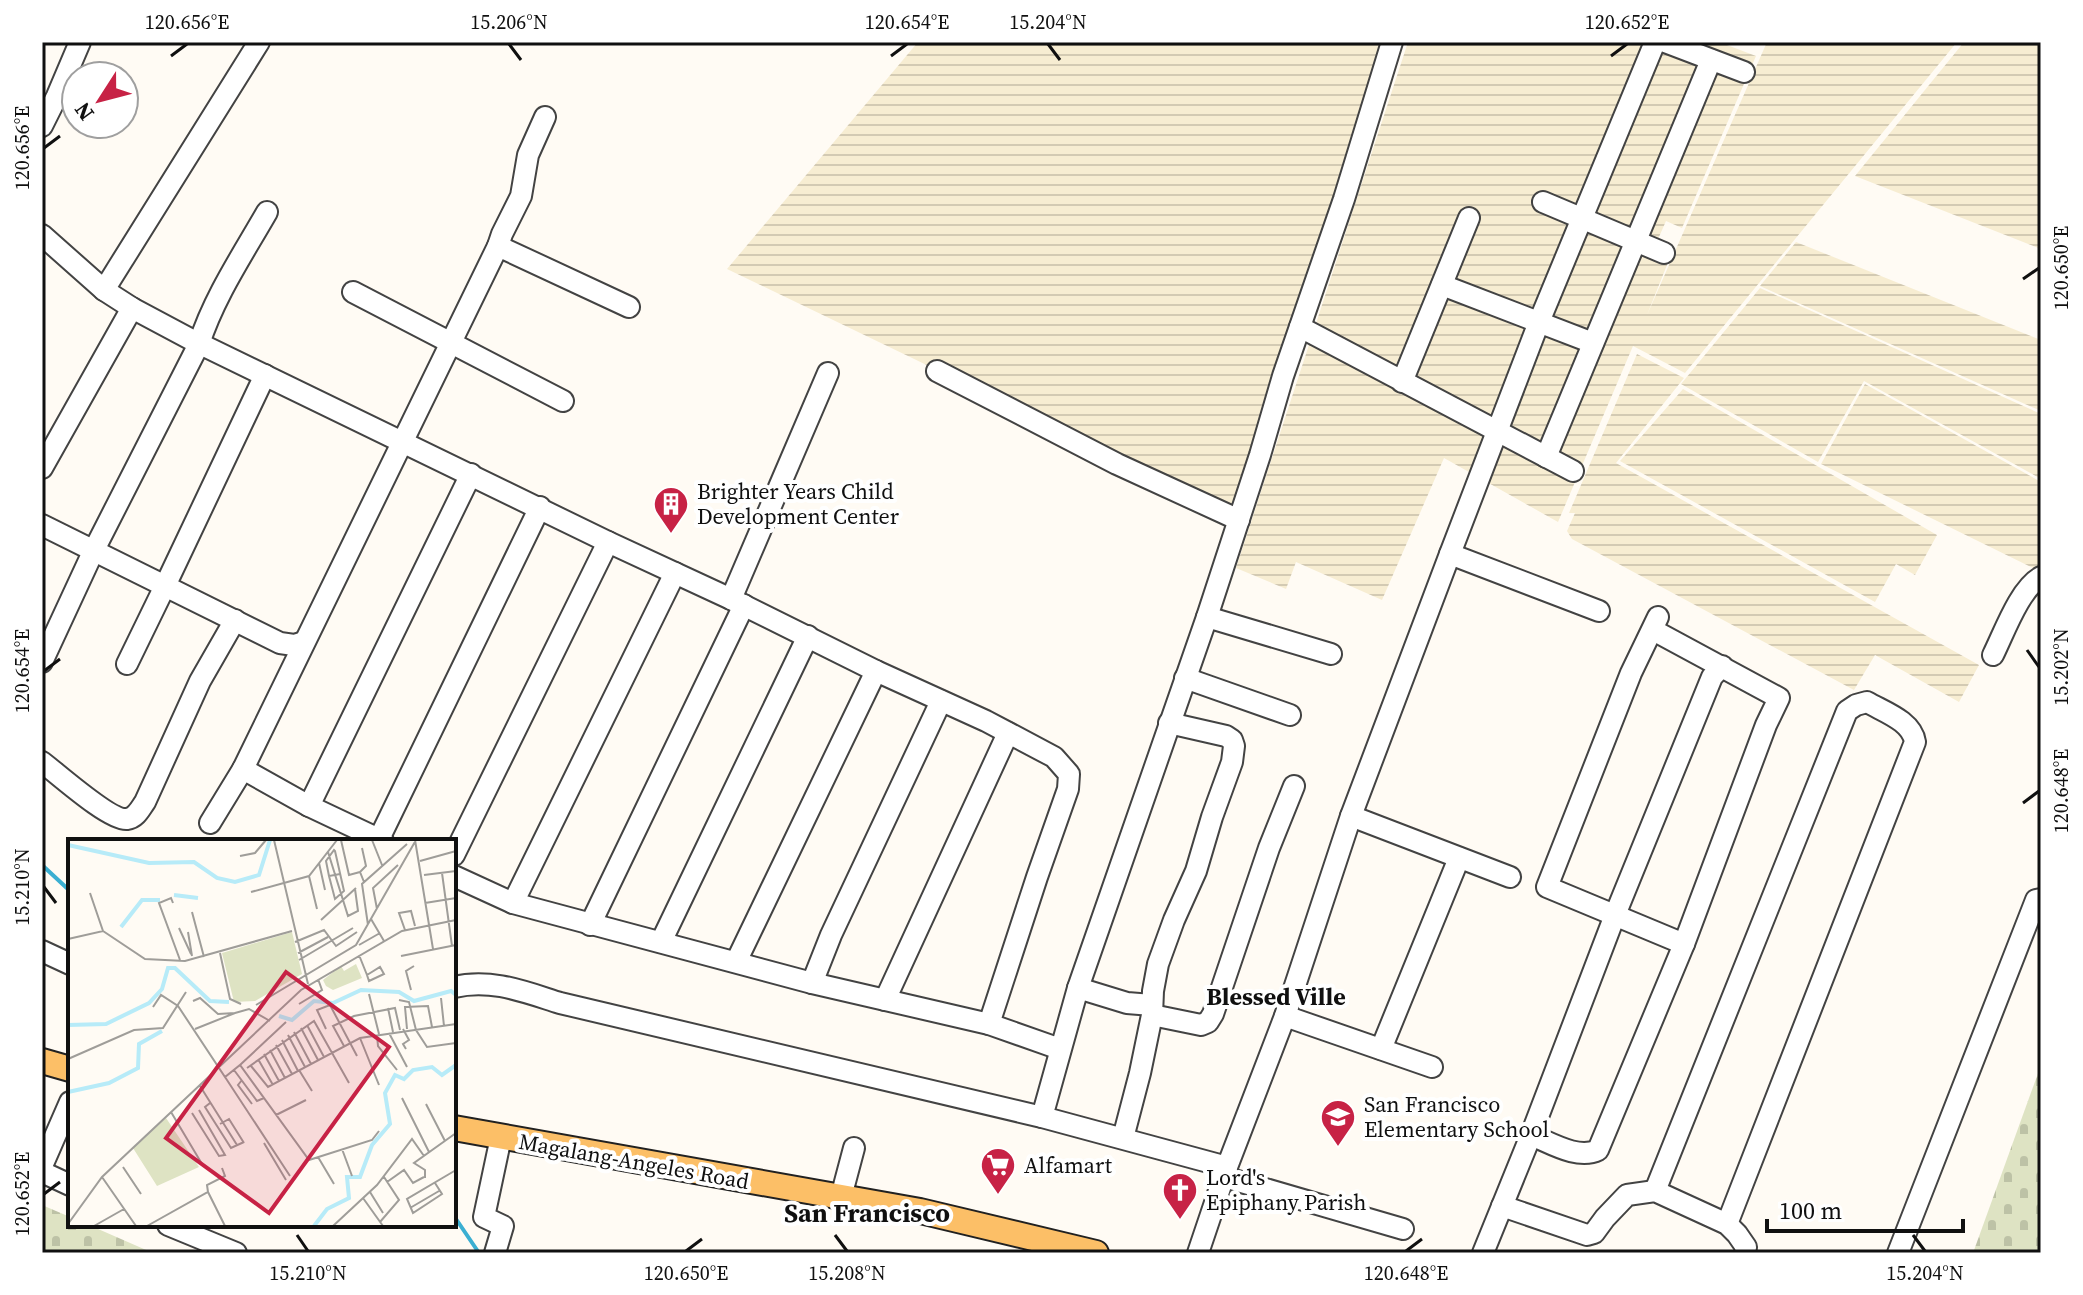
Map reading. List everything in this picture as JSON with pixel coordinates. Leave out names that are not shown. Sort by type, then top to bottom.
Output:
[{"type":"main road","points":[[42,1061],[68,1068]]},
{"type":"main road","name":"Magalang-Angeles Road","points":[[456,1128],[920,1211],[1096,1253]]},
{"type":"street","points":[[42,126],[80,42]]},
{"type":"street","points":[[104,290],[259,42]]},
{"type":"street","points":[[1042,1117],[1078,988],[1207,617],[1392,42]]},
{"type":"street","points":[[1198,1253],[1285,1016],[1351,816],[1539,322],[1655,42]]},
{"type":"street","points":[[1665,42],[1744,72]]},
{"type":"street","points":[[1546,457],[1711,60]]},
{"type":"street","points":[[210,823],[243,769],[498,246],[521,196],[528,155],[545,117]]},
{"type":"street","points":[[1543,202],[1664,253]]},
{"type":"street","points":[[42,662],[93,552],[199,344],[214,306],[267,212]]},
{"type":"street","points":[[1402,382],[1469,218]]},
{"type":"street","points":[[42,235],[104,290],[199,344],[1054,757],[1069,774],[1068,789],[989,1024]]},
{"type":"street","points":[[498,246],[629,307]]},
{"type":"street","points":[[1442,285],[1593,343]]},
{"type":"street","points":[[353,292],[563,401]]},
{"type":"street","points":[[42,468],[132,308]]},
{"type":"street","points":[[1300,327],[1573,471]]},
{"type":"street","points":[[937,371],[1117,464],[1239,520]]},
{"type":"street","points":[[590,925],[738,602],[828,373]]},
{"type":"street","points":[[127,664],[265,375]]},
{"type":"street","points":[[309,806],[471,474]]},
{"type":"street","points":[[381,839],[540,507]]},
{"type":"street","points":[[42,525],[280,643],[294,645],[304,642]]},
{"type":"street","points":[[456,851],[608,542]]},
{"type":"street","points":[[1450,554],[1599,611]]},
{"type":"street","points":[[513,903],[675,573]]},
{"type":"street","points":[[1993,655],[2023,597],[2033,581],[2041,577]]},
{"type":"street","points":[[1207,617],[1331,654]]},
{"type":"street","points":[[42,762],[112,816],[134,817],[145,802],[200,681],[235,620]]},
{"type":"street","points":[[1531,1135],[1580,1154],[1589,1155],[1598,1150],[1684,944],[1766,725],[1779,698],[1734,675],[1655,624],[1589,775],[1547,887],[1684,944]]},
{"type":"street","points":[[661,942],[808,636]]},
{"type":"street","points":[[1483,1253],[1615,915],[1712,677],[1722,666]]},
{"type":"street","points":[[736,962],[876,671]]},
{"type":"street","points":[[1185,678],[1290,715]]},
{"type":"street","points":[[812,983],[831,935],[941,701]]},
{"type":"street","points":[[1655,1191],[1847,711],[1867,702],[1909,726],[1915,742],[1727,1224]]},
{"type":"street","points":[[1123,1138],[1136,1092],[1158,964],[1196,871],[1228,775],[1234,746],[1232,740],[1219,733],[1169,723]]},
{"type":"street","points":[[885,1000],[1008,733]]},
{"type":"street","points":[[243,769],[309,806],[379,839]]},
{"type":"street","points":[[1078,988],[1201,1025],[1208,1022],[1294,786]]},
{"type":"street","points":[[1351,816],[1510,877]]},
{"type":"street","points":[[1381,1049],[1459,858]]},
{"type":"street","points":[[456,877],[513,903],[590,925],[812,983],[989,1024],[1060,1049]]},
{"type":"street","points":[[1898,1253],[2036,900],[2041,899]]},
{"type":"street","points":[[42,951],[68,963]]},
{"type":"street","points":[[456,987],[479,983],[501,985],[560,1003],[1042,1117],[1123,1138],[1403,1229]]},
{"type":"street","points":[[1285,1016],[1432,1067]]},
{"type":"street","points":[[68,1107],[42,1169],[68,1184]]},
{"type":"street","points":[[495,1253],[503,1226],[484,1217],[501,1137]]},
{"type":"street","points":[[841,1197],[854,1148]]},
{"type":"street","points":[[1502,1206],[1586,1244],[1627,1195],[1655,1191],[1727,1224],[1746,1247],[1745,1253]]},
{"type":"street","points":[[173,1227],[236,1253]]},
{"type":"shaded area","points":[[918,42],[1387,42],[1339,212],[1231,507],[1120,458],[727,269]]},
{"type":"shaded area","points":[[1408,42],[1719,42],[1756,56],[1682,228],[1666,221],[1655,246],[1671,255],[1647,315],[1767,42],[1957,42],[1685,373],[1633,346],[1558,522],[1444,458],[1382,600],[1296,562],[1286,589],[1236,568]]},
{"type":"shaded area","points":[[1964,42],[2041,42],[2041,249],[1855,176]]},
{"type":"shaded area","points":[[1796,242],[2041,340],[2041,411],[1760,286]]},
{"type":"shaded area","points":[[1760,288],[2041,414],[2041,479],[1864,381],[1818,462],[1681,384]]},
{"type":"shaded area","points":[[1637,354],[1684,378],[1616,463],[1979,665],[1959,702],[1875,655],[1854,690],[1572,539],[1567,531],[1575,513],[1569,513]]},
{"type":"shaded area","points":[[1865,384],[2041,482],[2041,572],[1821,464]]},
{"type":"shaded area","points":[[1683,389],[1937,535],[1915,575],[1896,564],[1875,602],[1620,461]]},
{"type":"green space","points":[[2041,1065],[2041,1253],[1973,1253]]},
{"type":"green space","points":[[42,1205],[68,1216],[68,1227],[94,1227],[153,1253],[42,1253]]},
{"type":"waterway","points":[[42,865],[68,889]]},
{"type":"waterway","points":[[456,1219],[479,1253]]},
{"type":"place","name":"Brighter Years Child Development Center","points":[[671,535]]},
{"type":"place","name":"San Francisco Elementary School","points":[[1338,1148]]},
{"type":"place","name":"Alfamart","points":[[998,1196]]},
{"type":"place","name":"Lord's Epiphany Parish","points":[[1180,1221]]},
{"type":"district","name":"Blessed Ville","points":[[1276,997]]},
{"type":"district","name":"San Francisco","points":[[867,1213]]}]
